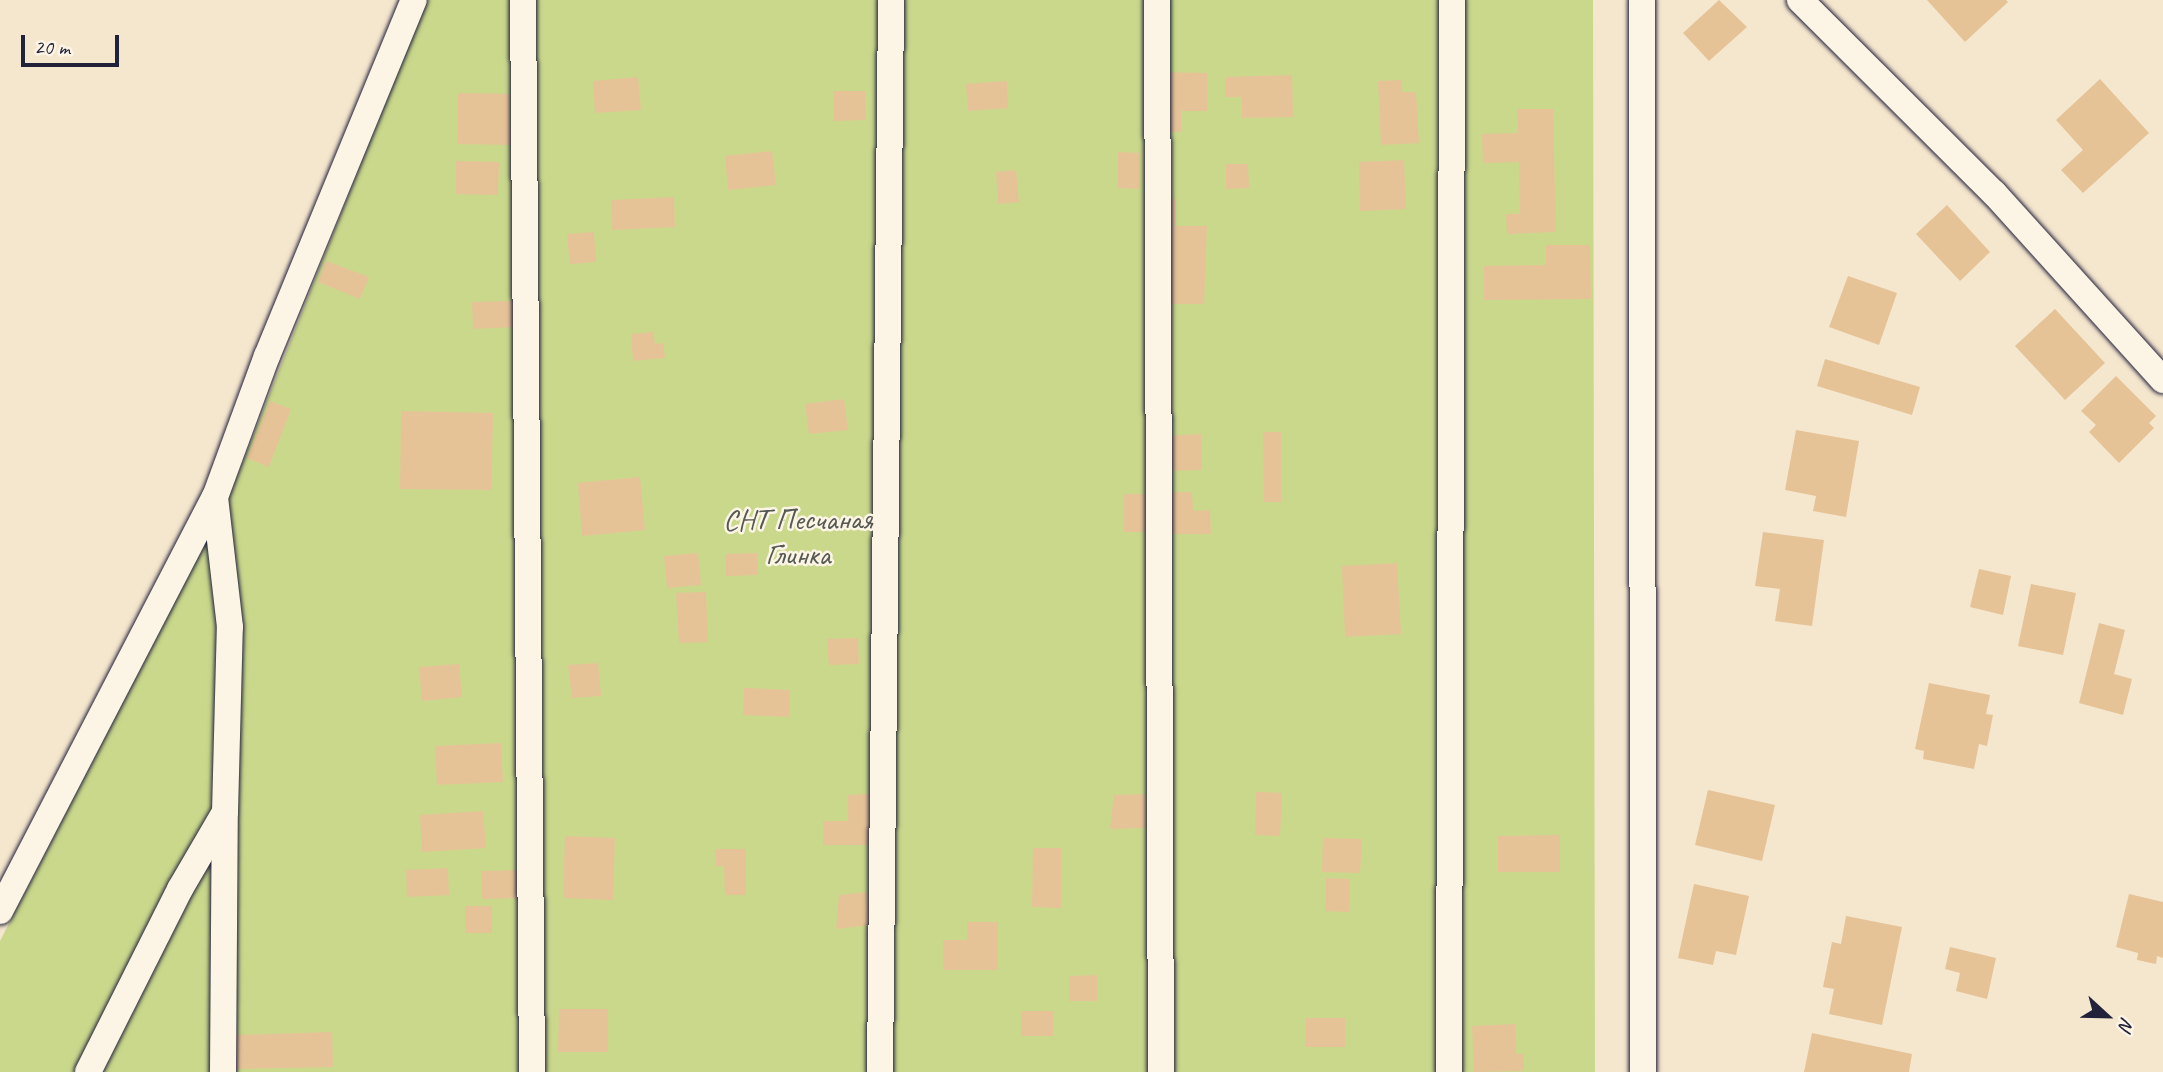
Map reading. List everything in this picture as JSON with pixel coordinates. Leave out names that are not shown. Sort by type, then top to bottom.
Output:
[{"type":"street","points":[[0,911],[215,497],[267,356],[414,0]]},
{"type":"street","points":[[523,0],[532,1072]]},
{"type":"street","points":[[880,1072],[891,0]]},
{"type":"street","points":[[1157,0],[1161,1072]]},
{"type":"street","points":[[1449,1072],[1452,0]]},
{"type":"street","points":[[1642,0],[1643,1072]]},
{"type":"street","points":[[1800,0],[1994,193],[2163,380]]},
{"type":"street","points":[[215,497],[230,627],[223,1072]]},
{"type":"street","points":[[88,1072],[180,889],[225,812]]},
{"type":"green space","name":"СНТ Песчаная Глинка","points":[[426,0],[1593,0],[1595,1072],[0,1072],[0,941],[230,494]]},
{"type":"building","points":[[1719,0],[1747,27],[1709,61],[1683,33]]},
{"type":"building","points":[[1927,0],[2006,0],[2008,2],[1965,42]]},
{"type":"building","points":[[1159,72],[1207,73],[1207,111],[1181,111],[1181,132],[1167,132]]},
{"type":"building","points":[[1292,75],[1293,117],[1242,118],[1242,97],[1225,97],[1225,77]]},
{"type":"building","points":[[638,77],[641,110],[595,113],[593,81]]},
{"type":"building","points":[[2100,79],[2149,133],[2083,193],[2061,170],[2083,150],[2056,120]]},
{"type":"building","points":[[1401,80],[1402,92],[1416,92],[1419,143],[1381,145],[1378,81]]},
{"type":"building","points":[[1007,81],[1008,108],[968,111],[966,84]]},
{"type":"building","points":[[833,91],[865,91],[866,120],[834,121]]},
{"type":"building","points":[[458,93],[510,94],[509,129],[516,130],[516,145],[457,144]]},
{"type":"building","points":[[1517,109],[1553,109],[1556,232],[1507,234],[1506,214],[1520,214],[1519,162],[1483,163],[1482,134],[1518,133]]},
{"type":"building","points":[[772,151],[776,185],[728,190],[725,156]]},
{"type":"building","points":[[1118,152],[1140,153],[1140,189],[1117,188]]},
{"type":"building","points":[[1404,160],[1406,209],[1360,211],[1359,162]]},
{"type":"building","points":[[456,161],[499,162],[498,195],[456,194]]},
{"type":"building","points":[[1226,164],[1248,164],[1249,188],[1226,189]]},
{"type":"building","points":[[1016,170],[1019,202],[998,204],[996,172]]},
{"type":"building","points":[[674,197],[675,227],[612,230],[611,200]]},
{"type":"building","points":[[1162,199],[1176,199],[1176,226],[1207,226],[1204,304],[1163,304]]},
{"type":"building","points":[[1947,205],[1990,252],[1960,281],[1916,234]]},
{"type":"building","points":[[594,232],[596,262],[570,264],[567,234]]},
{"type":"building","points":[[1546,245],[1590,245],[1591,299],[1484,300],[1484,266],[1546,265]]},
{"type":"building","points":[[326,261],[369,277],[360,299],[318,282]]},
{"type":"building","points":[[1848,276],[1897,293],[1879,345],[1829,327]]},
{"type":"building","points":[[515,301],[516,327],[473,329],[472,302]]},
{"type":"building","points":[[2055,309],[2105,363],[2065,400],[2015,346]]},
{"type":"building","points":[[653,332],[655,344],[663,343],[665,358],[633,361],[631,334]]},
{"type":"building","points":[[1825,359],[1920,387],[1912,415],[1817,386]]},
{"type":"building","points":[[2116,376],[2156,416],[2149,423],[2154,428],[2119,463],[2089,432],[2096,425],[2081,411]]},
{"type":"building","points":[[844,399],[848,430],[809,434],[805,404]]},
{"type":"building","points":[[270,401],[291,409],[269,467],[247,458]]},
{"type":"building","points":[[401,411],[493,413],[491,490],[400,489]]},
{"type":"building","points":[[1796,430],[1859,441],[1846,517],[1813,511],[1816,496],[1785,490]]},
{"type":"building","points":[[1263,432],[1281,432],[1281,502],[1264,502]]},
{"type":"building","points":[[1201,434],[1202,470],[1166,471],[1164,436]]},
{"type":"building","points":[[640,477],[645,530],[582,536],[578,483]]},
{"type":"building","points":[[1166,492],[1192,492],[1193,511],[1210,510],[1211,534],[1167,534]]},
{"type":"building","points":[[1124,494],[1146,494],[1146,532],[1124,532]]},
{"type":"building","points":[[1763,532],[1824,540],[1812,626],[1775,621],[1780,589],[1755,586]]},
{"type":"building","points":[[698,553],[701,585],[667,588],[664,556]]},
{"type":"building","points":[[757,553],[758,575],[726,576],[725,554]]},
{"type":"building","points":[[1397,563],[1401,634],[1345,637],[1342,566]]},
{"type":"building","points":[[1979,569],[2011,576],[2003,615],[1970,607]]},
{"type":"building","points":[[2031,584],[2076,593],[2063,655],[2018,646]]},
{"type":"building","points":[[706,592],[708,642],[679,643],[676,593]]},
{"type":"building","points":[[2099,623],[2125,630],[2114,674],[2132,679],[2123,715],[2079,703]]},
{"type":"building","points":[[858,638],[859,664],[829,665],[827,639]]},
{"type":"building","points":[[598,663],[601,696],[572,698],[568,665]]},
{"type":"building","points":[[459,664],[462,697],[422,701],[419,667]]},
{"type":"building","points":[[1929,683],[1990,695],[1986,714],[1993,715],[1987,746],[1979,744],[1974,769],[1923,759],[1924,751],[1915,749]]},
{"type":"building","points":[[744,688],[790,690],[789,717],[743,715]]},
{"type":"building","points":[[501,743],[503,782],[437,785],[435,746]]},
{"type":"building","points":[[1708,790],[1775,805],[1762,861],[1695,845]]},
{"type":"building","points":[[1256,792],[1282,793],[1280,836],[1255,835]]},
{"type":"building","points":[[869,794],[869,845],[823,845],[823,821],[848,821],[848,795]]},
{"type":"building","points":[[1145,794],[1146,828],[1110,829],[1114,795]]},
{"type":"building","points":[[483,811],[486,848],[422,852],[420,815]]},
{"type":"building","points":[[1560,835],[1560,872],[1498,872],[1498,836]]},
{"type":"building","points":[[565,836],[615,838],[613,900],[563,898]]},
{"type":"building","points":[[1323,838],[1362,839],[1360,873],[1322,872]]},
{"type":"building","points":[[1033,848],[1061,848],[1061,908],[1032,907]]},
{"type":"building","points":[[715,849],[746,849],[746,895],[725,895],[724,866],[716,866]]},
{"type":"building","points":[[448,868],[449,895],[407,897],[406,870]]},
{"type":"building","points":[[522,870],[523,898],[482,899],[481,871]]},
{"type":"building","points":[[1326,878],[1350,879],[1349,912],[1325,911]]},
{"type":"building","points":[[1694,884],[1749,896],[1736,955],[1716,951],[1713,965],[1678,958]]},
{"type":"building","points":[[868,892],[871,925],[836,929],[839,895]]},
{"type":"building","points":[[2129,894],[2163,902],[2163,958],[2157,956],[2156,964],[2137,960],[2138,953],[2116,947]]},
{"type":"building","points":[[465,906],[492,906],[492,933],[465,933]]},
{"type":"building","points":[[1846,916],[1902,927],[1882,1025],[1829,1014],[1834,989],[1823,987],[1832,942],[1841,944]]},
{"type":"building","points":[[967,922],[998,922],[998,970],[943,970],[943,940],[967,940]]},
{"type":"building","points":[[1950,947],[1996,958],[1987,999],[1956,991],[1960,973],[1945,969]]},
{"type":"building","points":[[1097,975],[1097,1001],[1069,1001],[1069,976]]},
{"type":"building","points":[[559,1009],[608,1009],[608,1052],[558,1052]]},
{"type":"building","points":[[1021,1011],[1053,1011],[1053,1036],[1021,1036]]},
{"type":"building","points":[[1306,1018],[1345,1018],[1345,1047],[1305,1047]]},
{"type":"building","points":[[1515,1024],[1516,1054],[1523,1054],[1524,1071],[1474,1072],[1472,1026]]},
{"type":"building","points":[[332,1032],[333,1067],[234,1069],[234,1035]]},
{"type":"building","points":[[1812,1033],[1912,1054],[1909,1072],[1804,1072]]}]
